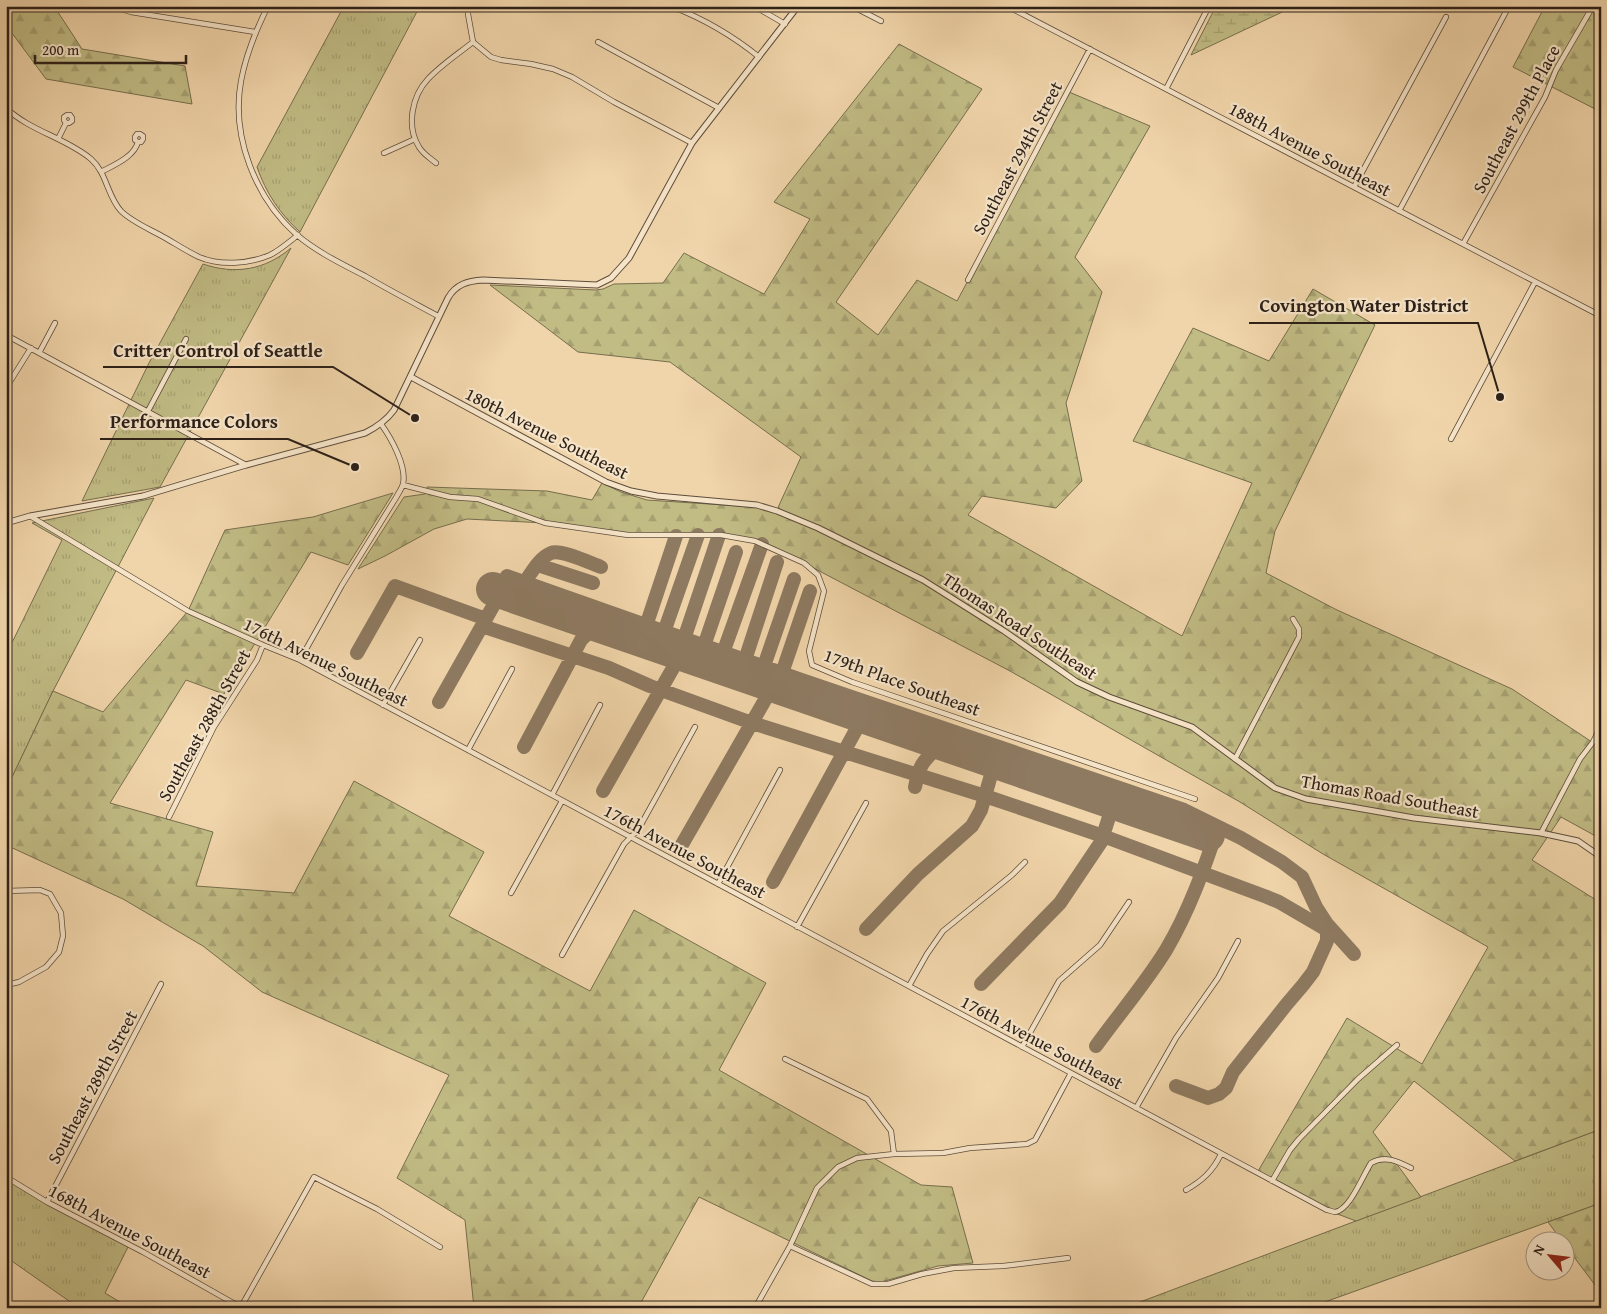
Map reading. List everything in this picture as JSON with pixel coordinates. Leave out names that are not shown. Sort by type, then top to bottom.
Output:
[{"type":"street","points":[[112,6],[140,14],[255,32]]},
{"type":"street","points":[[268,6],[255,32],[249,50],[241,81],[239,102],[243,144],[256,182],[275,210],[298,235],[334,260],[438,316]]},
{"type":"street","points":[[468,6],[473,42],[484,52],[501,60],[552,69],[572,77],[614,102],[692,143]]},
{"type":"street","points":[[754,6],[785,24]]},
{"type":"street","points":[[6,523],[30,516],[143,496],[246,465],[365,433],[382,424],[394,410],[452,290],[468,281],[597,285],[611,278],[629,258],[692,143],[798,6]]},
{"type":"street","points":[[852,6],[881,21]]},
{"type":"street","name":"188th Avenue Southeast","points":[[1007,6],[1601,316]]},
{"type":"street","points":[[1166,89],[1209,6]]},
{"type":"street","points":[[1399,211],[1509,6]]},
{"type":"street","name":"Southeast 299th Place","points":[[1463,244],[1546,97],[1556,70],[1593,6]]},
{"type":"street","points":[[673,7],[719,29],[759,57]]},
{"type":"street","points":[[1354,188],[1446,17]]},
{"type":"street","points":[[436,163],[424,153],[415,139],[412,130],[413,110],[428,80],[473,42]]},
{"type":"street","points":[[598,42],[719,108]]},
{"type":"street","name":"Southeast 294th Street","points":[[968,280],[1090,49]]},
{"type":"street","points":[[6,108],[15,116],[89,158],[101,172],[114,201],[123,213],[199,257],[221,262],[240,262],[270,255],[288,244],[298,235]]},
{"type":"street","points":[[58,139],[66,123]]},
{"type":"street","points":[[384,153],[415,139]]},
{"type":"street","points":[[101,172],[131,153],[138,142]]},
{"type":"street","points":[[1451,439],[1535,282]]},
{"type":"street","points":[[39,353],[55,323]]},
{"type":"street","points":[[6,335],[148,410],[246,465]]},
{"type":"street","points":[[148,410],[186,339]]},
{"type":"street","points":[[6,388],[30,348]]},
{"type":"street","name":"180th Avenue Southeast","points":[[410,377],[606,482],[631,491],[657,496],[736,502],[766,507]]},
{"type":"street","points":[[300,660],[402,485],[403,471],[392,441],[382,424]]},
{"type":"street","name":"179th Place Southeast","points":[[402,485],[450,497],[478,499],[545,523],[628,536],[719,535],[755,541],[804,563],[818,575],[824,591],[809,651],[812,665],[852,682],[1195,799]]},
{"type":"street","name":"Thomas Road Southeast","points":[[766,507],[818,528],[923,580],[1004,631],[1076,682],[1109,697],[1192,727],[1276,788],[1306,799],[1414,818],[1541,833],[1578,842],[1601,857]]},
{"type":"street","name":"176th Avenue Southeast","points":[[30,516],[188,610],[300,660],[1327,1210],[1336,1212],[1342,1208],[1352,1197],[1371,1164],[1376,1160],[1393,1159],[1411,1168]]},
{"type":"street","points":[[1235,759],[1299,637],[1299,629],[1293,619]]},
{"type":"street","points":[[383,705],[420,640]]},
{"type":"street","name":"Southeast 288th Street","points":[[169,817],[214,727],[257,660],[263,645]]},
{"type":"street","points":[[468,750],[512,669]]},
{"type":"street","points":[[552,795],[600,705]]},
{"type":"street","points":[[1541,833],[1580,759],[1593,742],[1601,726]]},
{"type":"street","points":[[562,955],[624,844],[638,830],[695,727]]},
{"type":"street","points":[[718,884],[780,770]]},
{"type":"street","points":[[511,892],[562,801]]},
{"type":"street","points":[[797,927],[866,803]]},
{"type":"street","points":[[909,986],[927,954],[943,931],[1012,875],[1025,862]]},
{"type":"street","points":[[6,891],[40,890],[50,894],[60,913],[63,936],[59,952],[46,967],[19,982],[6,985]]},
{"type":"street","points":[[1022,1047],[1059,981],[1100,945],[1129,902]]},
{"type":"street","points":[[1136,1108],[1176,1038],[1218,978],[1238,941]]},
{"type":"street","name":"Southeast 289th Street","points":[[47,1202],[161,984]]},
{"type":"street","points":[[1272,1181],[1290,1150],[1299,1139],[1358,1079],[1396,1045]]},
{"type":"street","points":[[785,1059],[867,1099],[891,1131],[894,1154]]},
{"type":"street","points":[[755,1308],[790,1246],[817,1188],[838,1166],[857,1158],[894,1154],[943,1153],[970,1148],[1027,1144],[1035,1140],[1071,1073]]},
{"type":"street","points":[[1186,1190],[1205,1178],[1221,1154]]},
{"type":"street","points":[[242,1308],[314,1177],[377,1209],[440,1247]]},
{"type":"street","name":"168th Avenue Southeast","points":[[6,1178],[242,1308]]},
{"type":"street","points":[[790,1246],[872,1284],[888,1284],[922,1274],[954,1268],[1003,1266],[1068,1258]]},
{"type":"green space","points":[[6,6],[54,6],[82,49],[185,66],[192,104],[46,79],[6,25]]},
{"type":"green space","points":[[344,6],[420,6],[300,232],[274,202],[257,167]]},
{"type":"green space","points":[[1216,6],[1295,6],[1191,55]]},
{"type":"green space","points":[[1545,6],[1597,6],[1601,8],[1601,112],[1513,67]]},
{"type":"green space","points":[[899,44],[982,89],[836,302],[878,335],[917,280],[957,301],[1069,92],[1150,126],[1075,257],[1102,292],[1066,403],[1082,481],[1056,508],[982,496],[968,515],[1182,636],[1252,483],[1133,441],[1193,328],[1269,361],[1313,289],[1375,325],[1275,531],[1266,573],[1337,610],[1512,689],[1601,748],[1601,839],[1561,817],[1532,860],[1601,903],[1601,1129],[1515,1161],[1414,1081],[1373,1132],[1421,1197],[1356,1221],[1327,1210],[1257,1173],[1347,1018],[1422,1064],[1488,947],[1323,854],[1240,802],[1010,671],[804,563],[755,541],[719,535],[628,535],[545,523],[467,519],[434,529],[358,569],[404,497],[425,494],[427,487],[547,491],[592,500],[602,483],[621,492],[647,500],[755,507],[776,512],[801,457],[670,362],[578,352],[490,285],[596,290],[614,284],[663,283],[684,253],[764,294],[810,219],[774,202]]},
{"type":"green space","points":[[291,248],[160,487],[82,501],[149,363],[203,264],[238,270],[260,266]]},
{"type":"green space","points":[[393,493],[348,565],[311,552],[224,694],[186,680],[110,803],[213,832],[196,886],[294,893],[354,781],[484,852],[449,916],[590,991],[634,910],[766,983],[719,1070],[921,1185],[952,1187],[973,1263],[938,1266],[881,1282],[872,1281],[699,1197],[638,1308],[474,1308],[465,1220],[397,1178],[449,1075],[262,992],[203,946],[123,899],[6,845],[6,790],[53,691],[103,712],[188,611],[225,530],[313,517]]},
{"type":"green space","points":[[154,498],[53,691],[6,790],[6,655],[62,540],[32,523]]},
{"type":"green space","points":[[1601,1129],[1601,1203],[1308,1308],[1124,1308]]},
{"type":"green space","points":[[6,1178],[129,1245],[105,1293],[130,1308],[79,1308],[6,1257]]},
{"type":"green space","points":[[1601,1203],[1601,1293],[1574,1257],[1574,1232],[1555,1232],[1548,1222]]},
{"type":"taxiway","points":[[664,632],[698,535]]},
{"type":"taxiway","points":[[684,639],[719,535]]},
{"type":"taxiway","points":[[646,626],[676,536]]},
{"type":"taxiway","points":[[723,653],[762,544]]},
{"type":"taxiway","points":[[525,582],[547,555],[556,552],[601,567]]},
{"type":"taxiway","points":[[704,646],[736,552]]},
{"type":"taxiway","points":[[745,660],[777,562]]},
{"type":"taxiway","points":[[538,565],[593,583]]},
{"type":"taxiway","points":[[439,702],[501,592],[507,576],[799,679],[1184,810],[1180,826]]},
{"type":"taxiway","points":[[764,666],[794,579]]},
{"type":"taxiway","points":[[357,653],[395,586],[486,619]]},
{"type":"taxiway","points":[[782,673],[810,591]]},
{"type":"taxiway","points":[[626,635],[632,621]]},
{"type":"taxiway","points":[[524,747],[581,640],[597,625]]},
{"type":"taxiway","points":[[482,626],[609,668],[650,686],[752,723],[985,796],[1103,836],[1279,902],[1327,930]]},
{"type":"taxiway","points":[[603,791],[681,654]]},
{"type":"taxiway","points":[[799,679],[814,700]]},
{"type":"taxiway","points":[[680,848],[773,686]]},
{"type":"taxiway","points":[[773,882],[863,717]]},
{"type":"taxiway","points":[[915,787],[923,763],[941,744]]},
{"type":"taxiway","points":[[866,929],[918,874],[972,826],[981,810],[999,747]]},
{"type":"taxiway","points":[[981,984],[1060,903],[1101,842],[1118,789]]},
{"type":"taxiway","points":[[1176,1086],[1208,1098],[1219,1094],[1226,1088],[1233,1072],[1313,972],[1327,941],[1327,924],[1316,907],[1302,877],[1282,862],[1241,838],[1184,810]]},
{"type":"taxiway","points":[[1096,1046],[1166,950],[1195,890],[1218,827]]},
{"type":"taxiway","points":[[1327,924],[1354,954]]},
{"type":"runway","points":[[493,589],[1208,835]]},
{"type":"place","name":"Covington Water District","points":[[1500,397]]},
{"type":"place","name":"Critter Control of Seattle","points":[[415,418]]},
{"type":"place","name":"Performance Colors","points":[[355,467]]}]
